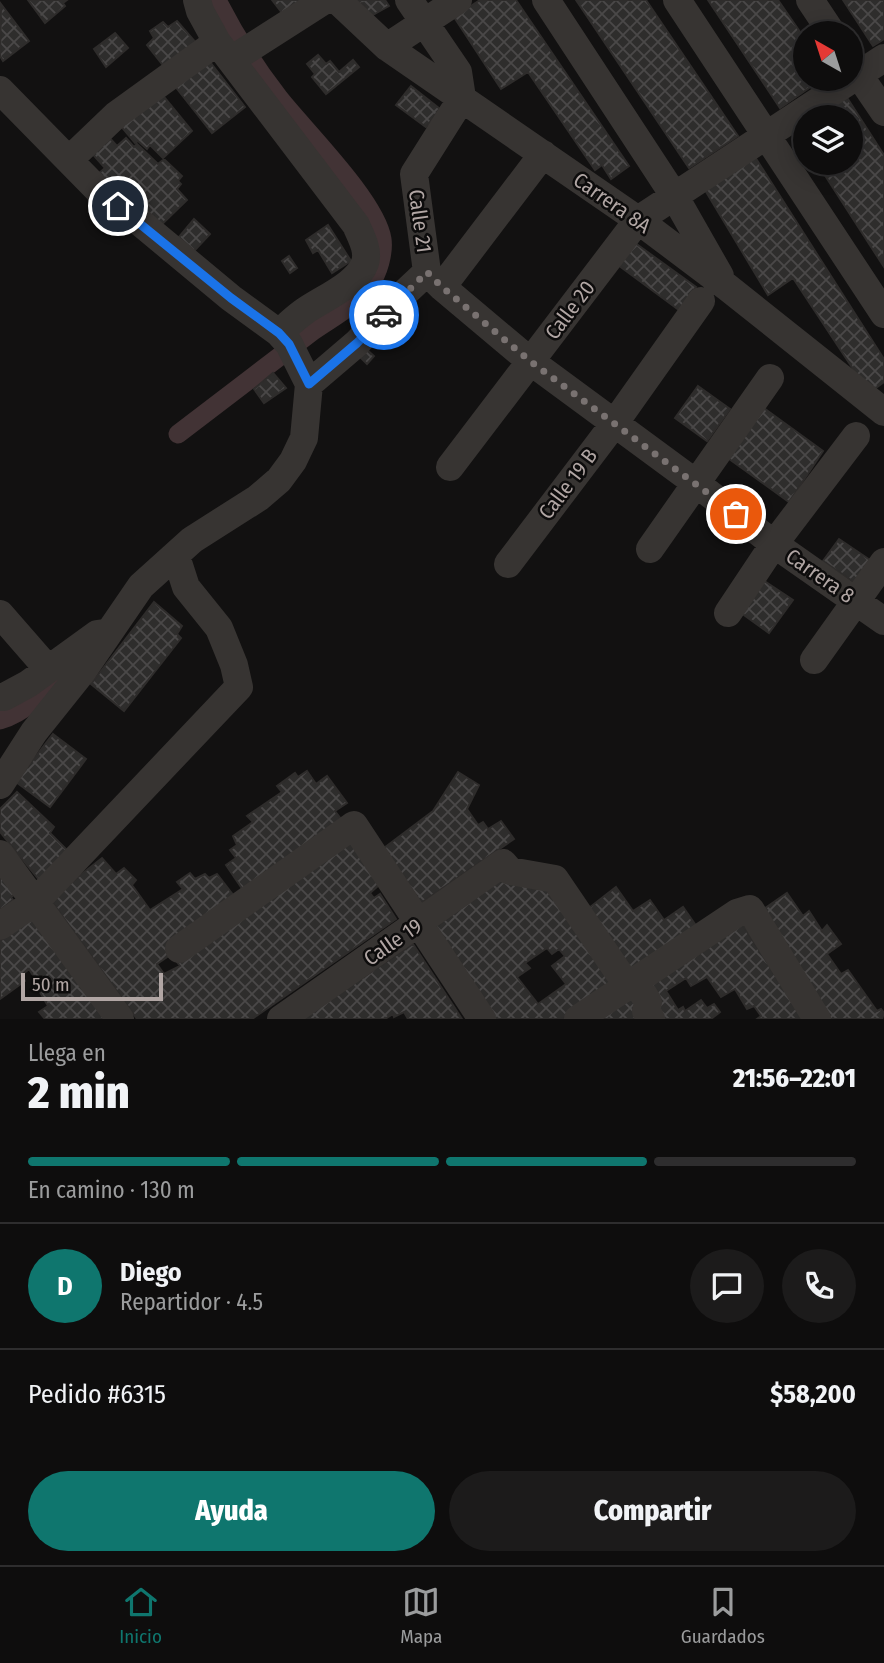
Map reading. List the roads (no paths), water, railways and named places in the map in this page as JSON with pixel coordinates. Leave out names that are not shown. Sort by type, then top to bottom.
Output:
[{"type":"street","points":[[0,785],[34,732],[82,672],[141,586],[192,540],[258,498],[279,480],[293,461],[304,438],[294,356],[303,312],[342,288],[365,263],[365,248],[356,225],[314,173],[240,48],[200,10],[197,0]]},
{"type":"street","points":[[69,160],[116,115],[325,0]]},
{"type":"street","name":"Carrera 8A","points":[[337,0],[387,47],[638,220],[880,404]]},
{"type":"street","points":[[387,47],[416,11],[458,0]]},
{"type":"street","points":[[546,0],[675,197],[727,287]]},
{"type":"street","points":[[677,0],[884,314]]},
{"type":"street","points":[[810,0],[824,21]]},
{"type":"street","points":[[416,11],[458,72],[462,98]]},
{"type":"street","points":[[863,65],[884,58]]},
{"type":"street","points":[[863,80],[884,112]]},
{"type":"street","points":[[0,90],[100,192],[231,298],[294,356]]},
{"type":"street","points":[[638,220],[767,135],[825,91]]},
{"type":"street","name":"Calle 21","points":[[294,356],[357,343],[394,303],[435,279],[414,174],[462,98]]},
{"type":"street","points":[[435,279],[543,154]]},
{"type":"street","name":"Calle 20","points":[[450,467],[638,220]]},
{"type":"street","name":"Carrera 8","points":[[435,279],[530,361],[774,544],[884,621]]},
{"type":"street","name":"Calle 19 B","points":[[508,564],[614,424],[701,301]]},
{"type":"street","points":[[650,549],[770,378]]},
{"type":"street","points":[[728,613],[774,544],[856,436]]},
{"type":"street","points":[[0,926],[35,902],[239,687],[234,665],[219,628],[186,587],[176,556]]},
{"type":"street","points":[[814,660],[884,562]]},
{"type":"street","points":[[0,614],[48,669]]},
{"type":"street","points":[[0,697],[28,684],[97,634],[109,632]]},
{"type":"street","points":[[179,948],[354,825],[482,1019]]},
{"type":"street","points":[[0,854],[120,1019]]},
{"type":"street","name":"Calle 19","points":[[281,1019],[503,863],[510,871],[555,879],[631,983]]},
{"type":"street","points":[[578,1019],[737,913],[750,909],[817,1019]]},
{"type":"street","points":[[631,983],[648,1002],[646,1011],[651,1019]]},
{"type":"waterway","points":[[178,434],[358,299],[376,274],[382,250],[377,223],[354,186],[270,87],[217,0]]},
{"type":"waterway","points":[[0,720],[29,705],[69,666]]}]
